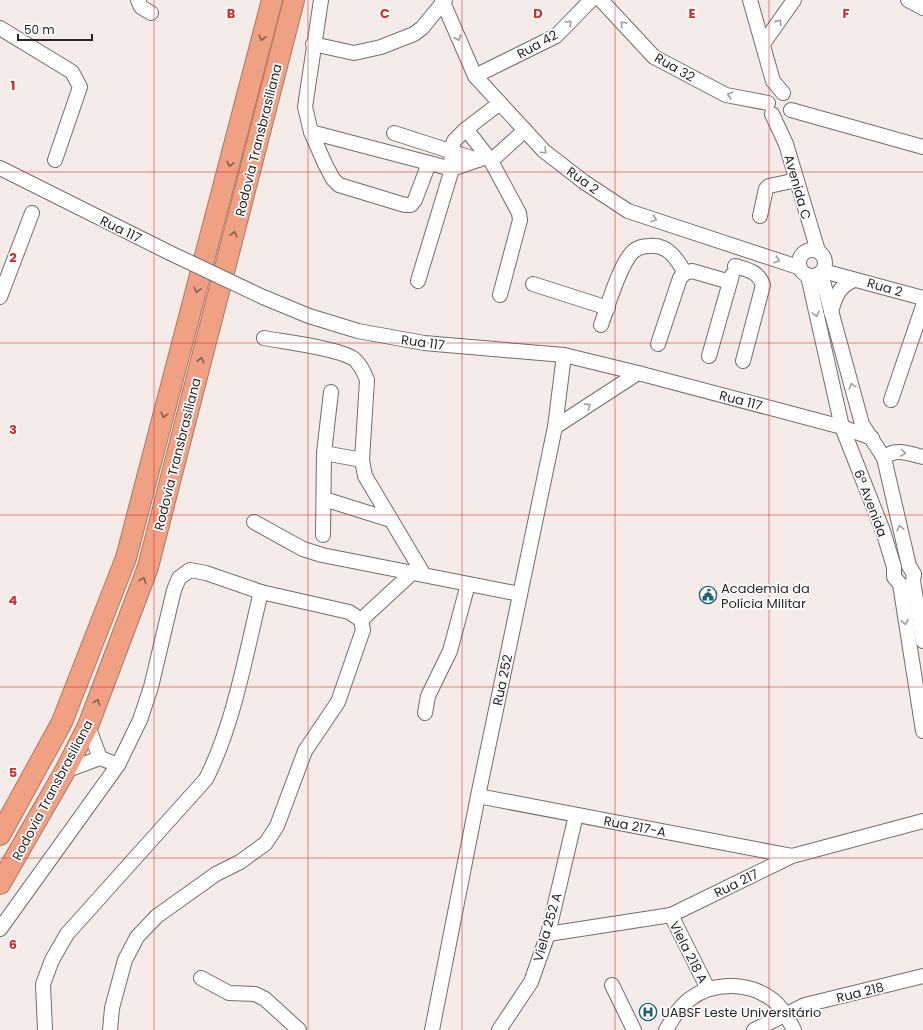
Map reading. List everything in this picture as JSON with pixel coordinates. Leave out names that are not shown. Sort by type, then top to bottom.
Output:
[{"type":"highway","name":"Rodovia Transbrasiliana","points":[[0,835],[62,722],[126,558],[272,0]]},
{"type":"highway","name":"Rodovia Transbrasiliana","points":[[0,884],[65,771],[88,726],[148,567],[294,0]]},
{"type":"street","points":[[138,0],[141,7],[151,13]]},
{"type":"street","points":[[321,0],[313,44],[305,107],[312,132],[333,179],[339,185],[405,206],[411,205],[415,200],[428,163]]},
{"type":"street","name":"Rua 42","points":[[475,76],[556,36],[591,0]]},
{"type":"street","name":"Rua 32","points":[[601,0],[654,57],[726,95],[780,105],[923,147]]},
{"type":"street","points":[[750,0],[764,44],[780,105]]},
{"type":"street","points":[[764,44],[794,0]]},
{"type":"street","points":[[908,0],[923,8]]},
{"type":"street","points":[[313,44],[354,53],[381,47],[414,34],[422,28],[443,1]]},
{"type":"street","name":"Rua 2","points":[[443,1],[475,76],[550,156],[584,182],[628,211],[812,272],[864,281],[923,298]]},
{"type":"street","points":[[0,28],[72,72],[80,87],[55,160]]},
{"type":"street","points":[[418,281],[452,169],[451,150],[454,141],[466,129],[500,103]]},
{"type":"street","name":"Avenida C","points":[[780,105],[786,144],[811,230],[811,251],[824,257],[825,264],[812,272]]},
{"type":"street","points":[[466,129],[519,213],[520,220],[500,295]]},
{"type":"street","points":[[312,132],[452,169],[485,159],[524,130]]},
{"type":"street","points":[[394,133],[485,159]]},
{"type":"street","name":"Rua 117","points":[[0,168],[170,253],[263,297],[309,316],[358,331],[424,343],[564,355],[842,427],[872,438]]},
{"type":"street","points":[[760,216],[766,189],[770,186],[797,180]]},
{"type":"street","points":[[0,297],[32,213]]},
{"type":"street","points":[[601,325],[625,264],[631,254],[640,246],[654,245],[666,249],[675,256],[685,273]]},
{"type":"street","points":[[709,356],[740,248]]},
{"type":"street","points":[[811,251],[799,258],[812,272]]},
{"type":"street","points":[[735,266],[754,272],[760,277],[762,285],[743,361]]},
{"type":"street","points":[[658,344],[680,278],[685,273],[692,271],[730,282]]},
{"type":"street","name":"6ª Avenida","points":[[812,272],[831,313],[862,424],[884,458],[916,567],[912,582],[923,731]]},
{"type":"street","name":"6ª Avenida","points":[[812,272],[842,427],[883,531],[894,567],[894,577],[912,582]]},
{"type":"street","points":[[831,313],[836,296],[845,284],[854,280]]},
{"type":"street","points":[[533,284],[608,308]]},
{"type":"street","points":[[891,400],[923,306]]},
{"type":"street","points":[[264,338],[341,353],[354,360],[362,369],[367,380],[362,460],[364,476],[391,520],[418,574]]},
{"type":"street","name":"Rua 252","points":[[432,1030],[478,796],[555,427],[564,355]]},
{"type":"street","points":[[555,427],[638,373]]},
{"type":"street","points":[[323,535],[324,453],[331,392]]},
{"type":"street","points":[[842,427],[862,424]]},
{"type":"street","points":[[884,458],[887,454],[898,451],[923,457]]},
{"type":"street","points":[[324,453],[362,460]]},
{"type":"street","points":[[324,499],[391,520]]},
{"type":"street","points":[[254,522],[303,549],[322,555],[520,594]]},
{"type":"street","points":[[894,567],[900,563],[916,567]]},
{"type":"street","points":[[0,929],[118,766],[140,720],[151,687],[174,590],[179,578],[190,570],[206,573],[261,592],[349,612],[361,620],[363,630],[338,702],[305,751],[277,826],[266,843],[240,862],[216,874],[157,916],[137,937],[125,960],[112,1008],[110,1030]]},
{"type":"street","points":[[361,620],[418,574]]},
{"type":"street","name":"6ª Avenida","points":[[912,582],[923,641]]},
{"type":"street","points":[[425,713],[428,696],[450,651],[468,584]]},
{"type":"street","points":[[45,1030],[43,984],[52,960],[67,934],[206,779],[217,758],[226,731],[261,592]]},
{"type":"street","points":[[88,726],[100,758]]},
{"type":"street","points":[[65,771],[100,758],[118,766]]},
{"type":"street","name":"Rua 217-A","points":[[478,796],[792,856]]},
{"type":"street","name":"Viela 252 A","points":[[499,1030],[531,982],[548,934],[576,815]]},
{"type":"street","name":"Rua 217","points":[[548,934],[671,915],[792,856],[923,821]]},
{"type":"street","name":"Viela 218 A","points":[[671,915],[708,989]]},
{"type":"street","name":"Rua 218","points":[[754,1030],[806,1005],[923,976]]},
{"type":"street","points":[[201,978],[229,993],[255,994],[265,999],[299,1030]]},
{"type":"street","points":[[612,985],[634,1030]]},
{"type":"street","name":"Viela 218 A","points":[[666,1030],[676,1013],[690,998],[708,989],[731,985],[754,989],[774,1000],[794,1030]]},
{"type":"place","name":"Academia da Polícia Militar","points":[[708,595]]},
{"type":"place","name":"UABSF Leste Universitário","points":[[648,1012]]}]
